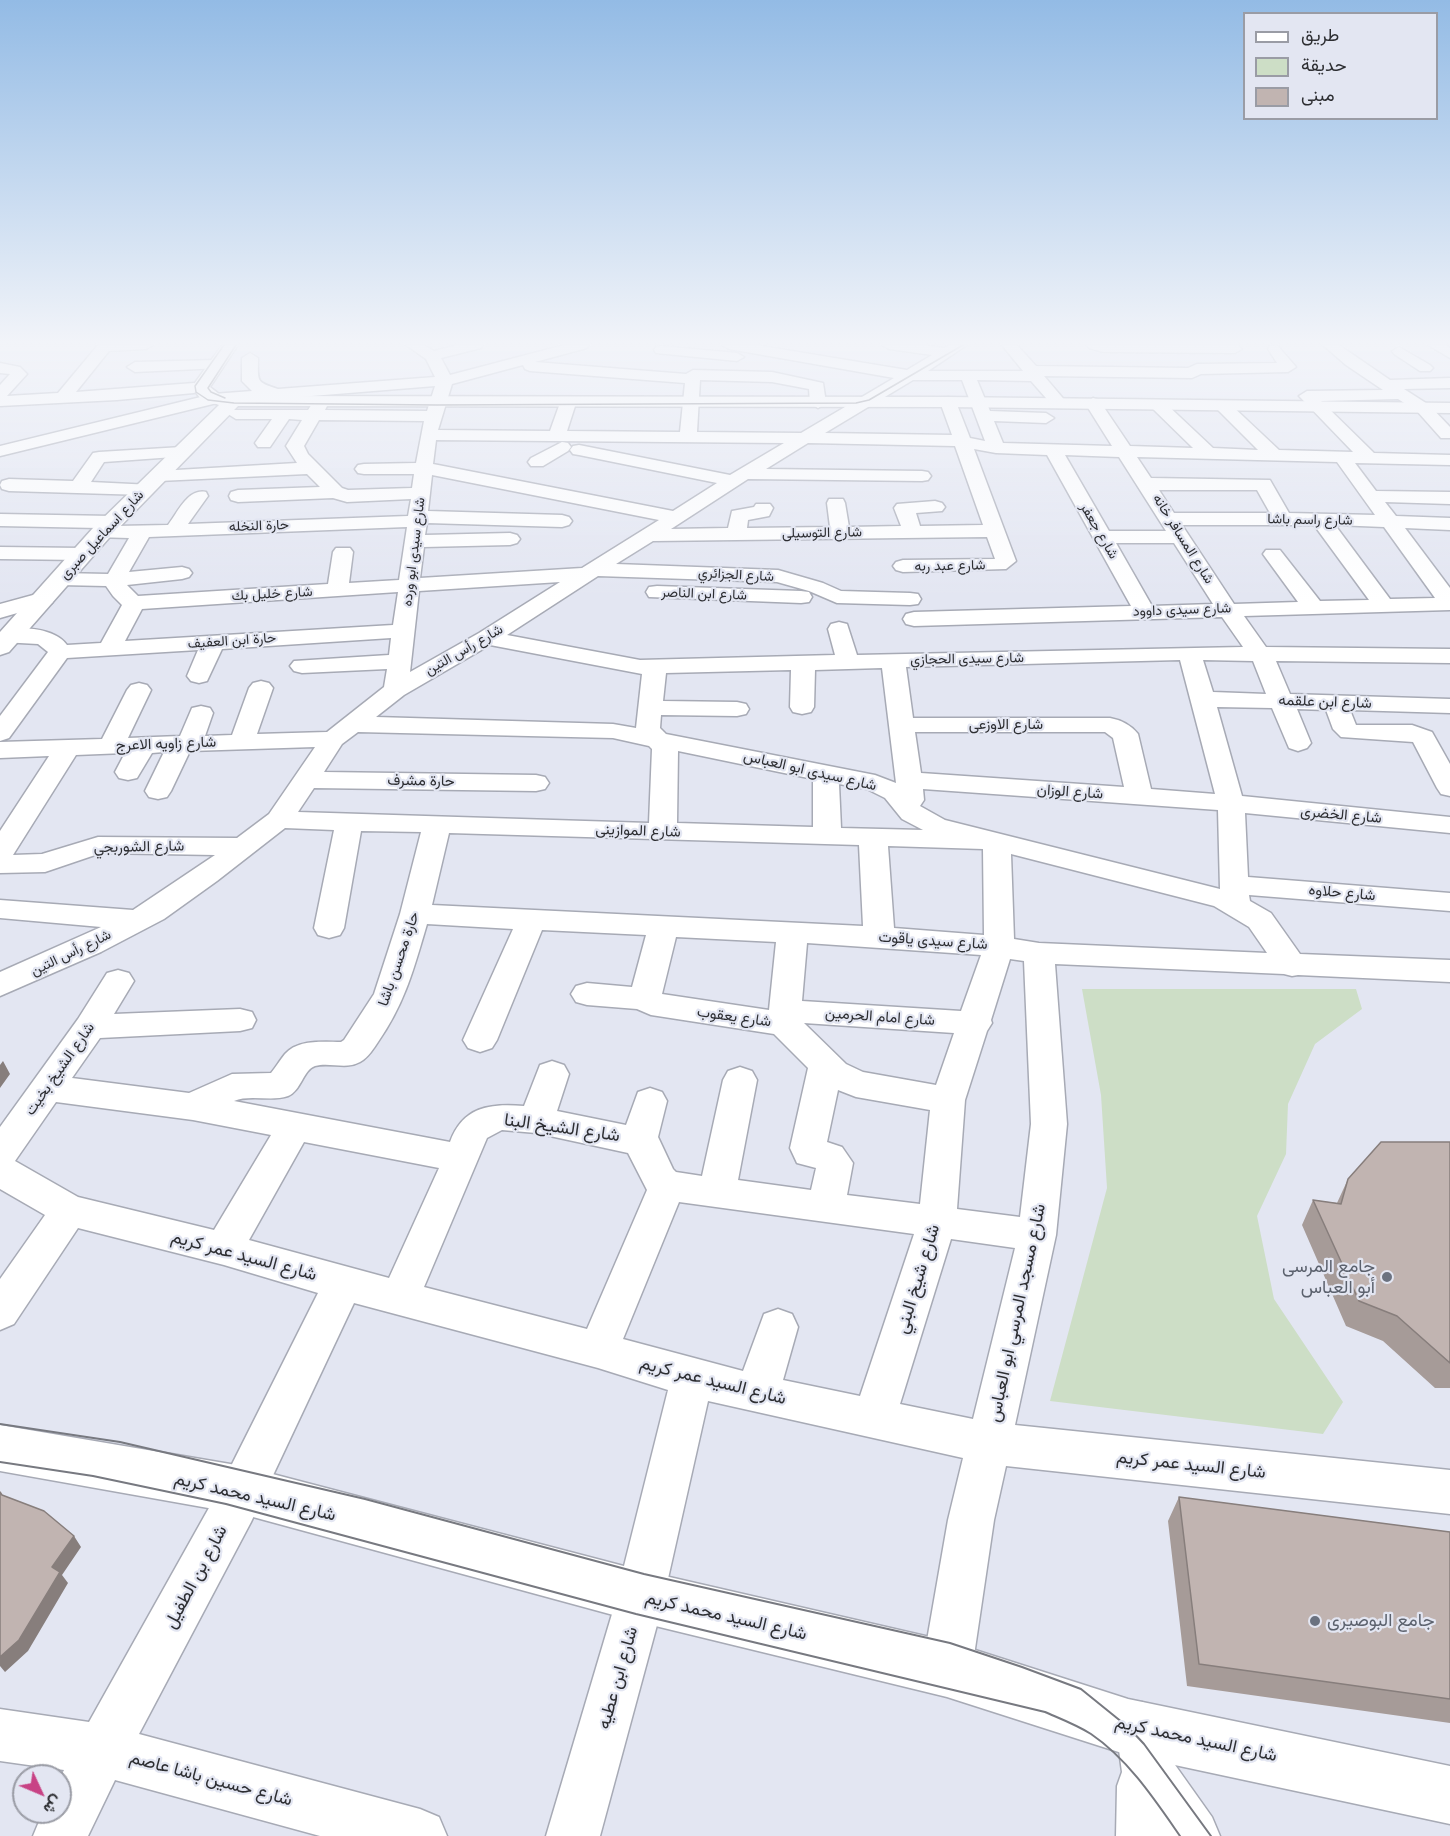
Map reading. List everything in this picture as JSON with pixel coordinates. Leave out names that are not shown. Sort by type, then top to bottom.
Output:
[{"type":"main road","name":"شارع اسماعيل صبرى","points":[[4,642],[106,527],[181,453],[196,431]]},
{"type":"main road","points":[[405,431],[426,436],[449,431]]},
{"type":"main road","name":"شارع السيد محمد كريم","points":[[0,1448],[242,1490],[639,1596],[946,1669],[1128,1727],[1145,1750],[1450,1795]]},
{"type":"street","points":[[3,483],[57,431]]},
{"type":"street","points":[[0,451],[86,431]]},
{"type":"street","points":[[267,470],[264,449],[274,431]]},
{"type":"street","name":"شارع سيدى ابو ورده","points":[[396,690],[428,431]]},
{"type":"street","points":[[498,440],[504,431]]},
{"type":"street","points":[[537,462],[559,442],[562,431]]},
{"type":"street","points":[[688,438],[689,431]]},
{"type":"street","name":"شارع رأس التين","points":[[0,985],[90,945],[137,920],[207,875],[279,820],[341,731],[396,690],[487,638],[675,517],[816,431]]},
{"type":"street","name":"شارع عبد ربه","points":[[893,538],[1002,564],[1006,561],[958,431]]},
{"type":"street","points":[[989,431],[996,448]]},
{"type":"street","name":"شارع المسافر خانه","points":[[1113,431],[1227,609],[1265,661],[1298,743]]},
{"type":"street","points":[[1185,431],[1208,453]]},
{"type":"street","points":[[1249,431],[1274,455]]},
{"type":"street","points":[[1341,431],[1368,457]]},
{"type":"street","points":[[326,432],[303,432],[295,446],[297,452],[336,492]]},
{"type":"street","points":[[349,432],[559,442],[688,438],[944,439],[996,448],[1450,460]]},
{"type":"street","points":[[1426,434],[1448,434]]},
{"type":"street","points":[[364,469],[426,436]]},
{"type":"street","points":[[426,436],[511,485],[675,517]]},
{"type":"street","points":[[559,442],[739,478],[922,476]]},
{"type":"street","points":[[264,449],[297,452]]},
{"type":"street","name":"شارع جعفر","points":[[1053,450],[1145,612]]},
{"type":"street","points":[[78,487],[97,459],[106,456],[210,453]]},
{"type":"street","points":[[216,472],[230,453]]},
{"type":"street","points":[[1342,457],[1450,604]]},
{"type":"street","points":[[70,465],[93,464]]},
{"type":"street","points":[[3,483],[105,488],[216,472],[313,468]]},
{"type":"street","points":[[573,498],[599,480]]},
{"type":"street","points":[[1450,482],[1448,483],[1450,489]]},
{"type":"street","points":[[1148,484],[1263,484],[1283,519]]},
{"type":"street","points":[[480,517],[511,485]]},
{"type":"street","points":[[66,521],[105,488]]},
{"type":"street","points":[[238,496],[336,492],[347,496],[420,493]]},
{"type":"street","points":[[614,506],[632,494]]},
{"type":"street","points":[[1370,495],[1450,498]]},
{"type":"street","points":[[180,523],[199,496]]},
{"type":"street","points":[[836,503],[840,532]]},
{"type":"street","points":[[924,660],[893,538],[904,508],[935,507]]},
{"type":"street","points":[[737,533],[739,515],[757,514],[762,512],[763,508]]},
{"type":"street","points":[[180,523],[297,509]]},
{"type":"street","points":[[338,591],[342,545],[416,528],[480,517],[562,521]]},
{"type":"street","name":"شارع راسم باشا","points":[[1170,519],[1320,519],[1450,524]]},
{"type":"street","points":[[1320,519],[1384,606]]},
{"type":"street","name":"حارة النخله","points":[[0,520],[66,521],[143,531],[180,523],[416,528]]},
{"type":"street","points":[[0,548],[31,520]]},
{"type":"street","points":[[254,550],[265,526]]},
{"type":"street","points":[[416,528],[510,539]]},
{"type":"street","points":[[109,649],[134,603],[117,589],[115,580],[143,531]]},
{"type":"street","name":"شارع التوسيلى","points":[[649,535],[840,532],[893,538],[995,531]]},
{"type":"street","points":[[1103,537],[1182,537]]},
{"type":"street","points":[[864,552],[893,538]]},
{"type":"street","points":[[0,553],[82,554]]},
{"type":"street","points":[[169,601],[190,554]]},
{"type":"street","points":[[1273,554],[1313,607]]},
{"type":"street","points":[[243,596],[250,572]]},
{"type":"street","points":[[60,579],[115,580],[182,573]]},
{"type":"street","name":"شارع ابن الناصر","points":[[410,586],[587,575],[640,592],[819,598],[832,595],[912,609]]},
{"type":"street","name":"شارع خليل بك","points":[[134,603],[410,586]]},
{"type":"street","points":[[0,611],[44,598]]},
{"type":"street","name":"شارع سيدى داوود","points":[[912,609],[1145,612],[1450,604]]},
{"type":"street","points":[[839,629],[848,662]]},
{"type":"street","name":"حارة ابن العفيف","points":[[60,652],[404,631]]},
{"type":"street","points":[[0,733],[60,652],[50,640],[41,637],[4,642]]},
{"type":"street","name":"شارع سيدى الحجازي","points":[[487,638],[640,667],[1190,653],[1449,657]]},
{"type":"street","points":[[199,676],[213,643]]},
{"type":"street","points":[[1190,653],[1231,804],[1235,895]]},
{"type":"street","points":[[893,660],[912,813]]},
{"type":"street","points":[[302,666],[400,661]]},
{"type":"street","points":[[802,707],[803,663]]},
{"type":"street","points":[[655,667],[648,729],[667,740]]},
{"type":"street","points":[[242,741],[261,688]]},
{"type":"street","points":[[111,746],[139,690]]},
{"type":"street","name":"شارع ابن علقمه","points":[[1201,699],[1450,706]]},
{"type":"street","points":[[1335,702],[1345,729],[1350,732],[1412,733],[1423,737],[1450,789]]},
{"type":"street","points":[[650,708],[737,709]]},
{"type":"street","points":[[663,831],[665,748],[683,708]]},
{"type":"street","points":[[158,791],[201,713]]},
{"type":"street","name":"شارع الاوزعى","points":[[901,725],[1110,725],[1125,734],[1139,796]]},
{"type":"street","name":"شارع زاويه الاعرج","points":[[0,750],[242,741],[341,731]]},
{"type":"street","name":"شارع سيدى ابو العباس","points":[[341,731],[563,742],[613,731],[875,783],[894,792],[912,813],[935,826],[1203,893],[1235,895],[1260,920],[1292,966]]},
{"type":"street","points":[[128,772],[143,744]]},
{"type":"street","points":[[0,853],[68,747]]},
{"type":"street","points":[[826,773],[827,836]]},
{"type":"street","name":"حارة مشرف","points":[[306,780],[536,783]]},
{"type":"street","name":"شارع الوزان","points":[[908,780],[1231,804]]},
{"type":"street","name":"شارع الخضرى","points":[[1231,804],[1450,825]]},
{"type":"street","name":"شارع الموازينى","points":[[279,820],[997,841]]},
{"type":"street","points":[[329,928],[349,823]]},
{"type":"street","name":"حارة محسن باشا","points":[[193,1107],[232,1087],[278,1086],[284,1082],[299,1060],[311,1054],[343,1054],[354,1050],[376,1020],[390,994],[415,914],[437,824]]},
{"type":"street","points":[[873,838],[879,937]]},
{"type":"street","name":"شارع شيخ البني","points":[[874,1419],[937,1222],[948,1100],[976,1023],[999,946],[997,841]]},
{"type":"street","name":"شارع الشوربجي","points":[[0,864],[45,863],[98,845],[244,848]]},
{"type":"street","name":"شارع حلاوه","points":[[1235,895],[1450,902]]},
{"type":"street","points":[[0,909],[137,920]]},
{"type":"street","name":"شارع سيدى ياقوت","points":[[415,914],[879,937],[999,946],[1039,953],[1292,966],[1450,971]]},
{"type":"street","points":[[480,1040],[532,920]]},
{"type":"street","points":[[646,999],[663,927]]},
{"type":"street","points":[[784,1018],[792,934]]},
{"type":"street","name":"شارع مسجد المرسي ابو العباس","points":[[946,1669],[972,1520],[1037,1235],[1049,1124],[1039,953]]},
{"type":"street","name":"شارع الشيخ بخيت","points":[[0,1155],[90,1027],[118,981]]},
{"type":"street","name":"شارع يعقوب","points":[[587,994],[646,999],[654,1005],[784,1018],[826,1066],[844,1079],[948,1100]]},
{"type":"street","name":"شارع امام الحرمين","points":[[784,1018],[976,1023]]},
{"type":"street","points":[[90,1027],[240,1020]]},
{"type":"street","points":[[826,1066],[808,1148],[810,1153],[829,1157],[835,1163],[826,1207]]},
{"type":"street","points":[[536,1120],[552,1074]]},
{"type":"street","points":[[717,1192],[740,1080]]},
{"type":"street","points":[[48,1088],[193,1107],[462,1158]]},
{"type":"street","points":[[639,1141],[650,1101]]},
{"type":"street","name":"شارع الشيخ البنا","points":[[400,1297],[472,1131],[480,1124],[501,1117],[536,1120],[639,1141],[647,1148],[658,1179],[668,1185]]},
{"type":"street","points":[[224,1249],[295,1126]]},
{"type":"street","name":"شارع السيد عمر كريم","points":[[0,1170],[69,1210],[224,1249],[757,1394],[990,1443],[1450,1492]]},
{"type":"street","points":[[598,1350],[668,1185],[1037,1235]]},
{"type":"street","points":[[0,1312],[69,1210]]},
{"type":"street","name":"شارع بن الطفيل","points":[[60,1836],[102,1750],[242,1490],[343,1283]]},
{"type":"street","points":[[757,1394],[778,1327]]},
{"type":"street","name":"شارع ابن عطيه","points":[[573,1836],[639,1596],[692,1378]]},
{"type":"street","name":"شارع حسين باشا عاصم","points":[[0,1735],[102,1750],[420,1836]]},
{"type":"street","points":[[1143,1836],[1145,1750]]},
{"type":"street","points":[[1145,1750],[1193,1836]]},
{"type":"green space","points":[[1082,989],[1356,989],[1362,1009],[1315,1044],[1288,1104],[1286,1154],[1257,1216],[1274,1299],[1343,1402],[1323,1434],[1050,1401],[1107,1188],[1101,1095]]},
{"type":"building","name":"جامع المرسى أبو العباس","points":[[1381,1142],[1450,1142],[1450,1363],[1397,1316],[1359,1301],[1313,1200],[1341,1204],[1348,1179]]},
{"type":"building","points":[[0,1492],[2,1495],[44,1511],[74,1536],[52,1567],[60,1572],[19,1640],[0,1657]]},
{"type":"building","name":"جامع البوصيرى","points":[[1179,1497],[1450,1532],[1450,1699],[1199,1664]]},
{"type":"tram line","points":[[0,1424],[120,1442],[365,1499],[644,1574],[950,1643],[1022,1667],[1081,1689],[1128,1727],[1144,1744],[1211,1836]]},
{"type":"tram line","points":[[0,1462],[93,1476],[226,1504],[636,1614],[1045,1712],[1086,1731],[1117,1755],[1140,1781],[1180,1836]]},
{"type":"place","name":"جامع المرسى أبو العباس","points":[[1387,1277]]},
{"type":"place","name":"جامع البوصيرى","points":[[1315,1621]]}]
